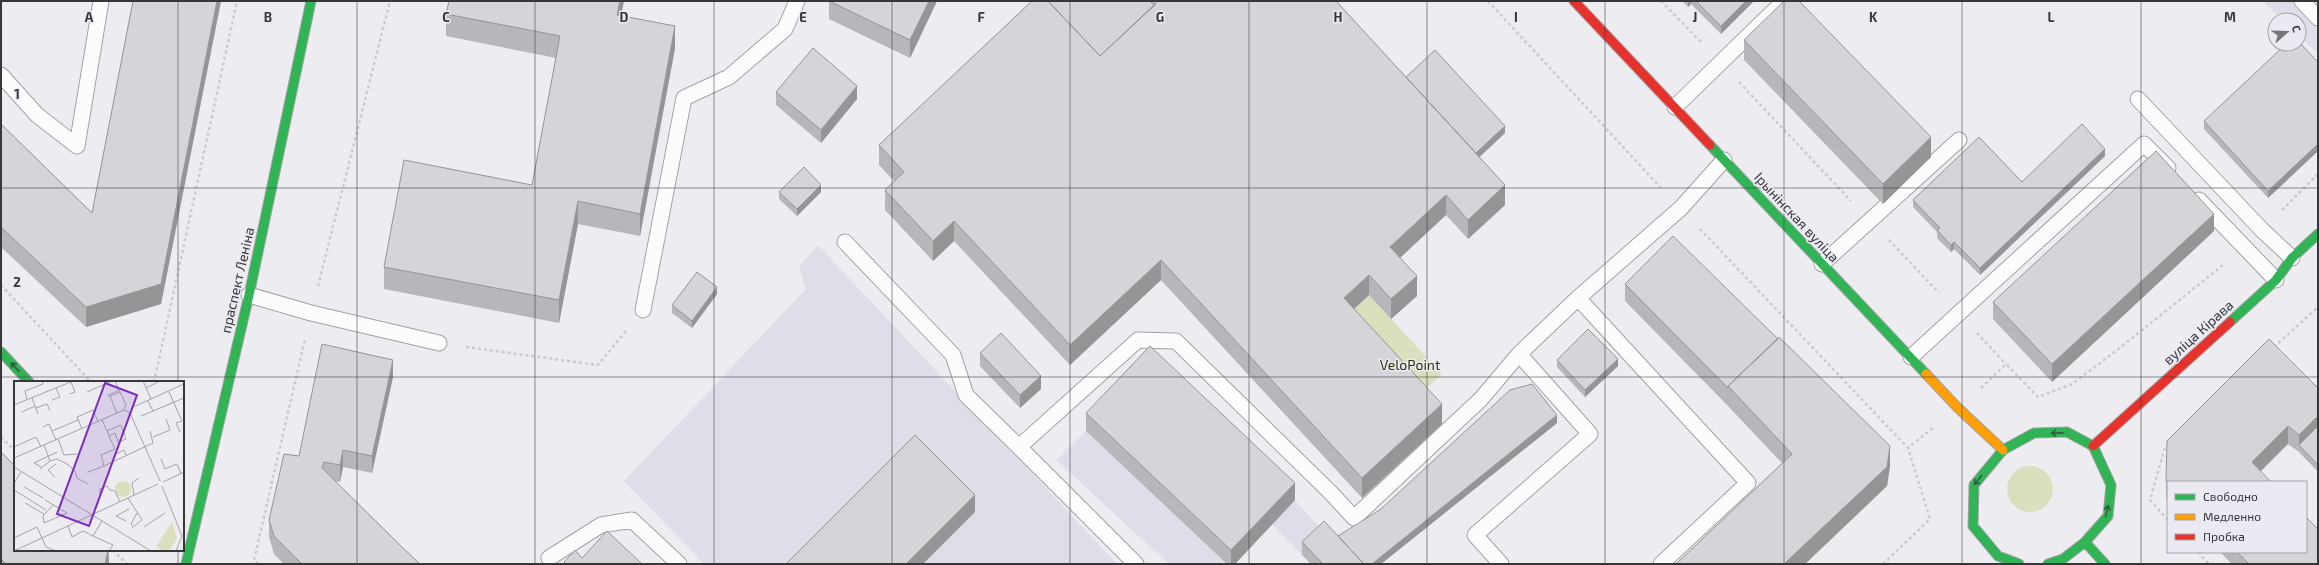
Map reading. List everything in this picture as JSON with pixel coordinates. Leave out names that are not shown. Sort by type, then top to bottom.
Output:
[{"type":"main road","name":"праспект Леніна","points":[[186,564],[186,551],[248,295],[311,1]]},
{"type":"main road","name":"Ірынінская вуліца","points":[[1574,1],[1958,408],[2003,450]]},
{"type":"main road","name":"вуліца Кірава","points":[[2092,446],[2276,280],[2292,258],[2318,234]]},
{"type":"main road","points":[[1,352],[28,381]]},
{"type":"main road","points":[[2019,564],[1998,556],[1973,526],[1974,485],[2003,450],[2034,433],[2067,432],[2092,446],[2111,485],[2108,516],[2085,542],[2063,559],[2048,564]]},
{"type":"main road","points":[[2085,542],[2105,564]]},
{"type":"main road","points":[[186,551],[199,564]]},
{"type":"main road","points":[[1989,564],[1998,556]]},
{"type":"lane","points":[[1,75],[37,115],[77,146],[101,1]]},
{"type":"lane","points":[[643,310],[684,98],[730,77],[785,29],[797,1]]},
{"type":"lane","points":[[1675,107],[1784,1]]},
{"type":"lane","points":[[2302,1],[2318,18]]},
{"type":"lane","points":[[2138,98],[2262,230],[2292,258]]},
{"type":"lane","points":[[1822,264],[1959,140]]},
{"type":"lane","points":[[1911,358],[2144,144],[2176,176]]},
{"type":"lane","points":[[1019,447],[1138,340],[1176,341],[1332,494],[1354,518],[1481,399],[1519,354],[1578,298],[1681,208],[1724,160]]},
{"type":"lane","points":[[2186,187],[2245,246],[2276,280]]},
{"type":"lane","points":[[845,242],[953,355],[966,395],[1136,564]]},
{"type":"lane","points":[[248,295],[311,313],[440,343]]},
{"type":"lane","points":[[1578,298],[1748,482],[1661,564]]},
{"type":"lane","points":[[1501,564],[1475,535],[1590,434],[1519,354]]},
{"type":"lane","points":[[549,558],[601,525],[632,520],[679,564]]},
{"type":"path","points":[[154,381],[237,1]]},
{"type":"path","points":[[258,564],[254,560],[311,313],[390,1]]},
{"type":"path","points":[[1661,1],[2038,397],[2072,384],[2116,352],[2245,246]]},
{"type":"path","points":[[2262,230],[2318,174]]},
{"type":"path","points":[[1,285],[90,381]]},
{"type":"path","points":[[2271,350],[2318,307]]},
{"type":"path","points":[[440,343],[598,364],[643,310]]},
{"type":"path","points":[[1884,564],[1930,519],[1908,448],[1958,408],[2006,364]]},
{"type":"path","points":[[1,437],[14,450]]},
{"type":"path","points":[[2167,519],[2150,500],[2165,447],[2171,442]]},
{"type":"path","points":[[114,551],[127,564]]},
{"type":"path","points":[[2199,553],[2209,564]]},
{"type":"shaded area","points":[[2263,1],[2318,1],[2318,54],[2307,44],[2307,12],[2274,12]]},
{"type":"shaded area","points":[[818,245],[1117,564],[704,564],[624,481],[806,289],[799,267]]},
{"type":"shaded area","points":[[1086,431],[1295,500],[1352,564],[1311,564],[1272,524],[1235,564],[1169,564],[1056,460]]},
{"type":"green space","name":"VeloPoint","points":[[1369,295],[1442,374],[1417,397],[1344,318]]},
{"type":"green space","points":[[2025,466],[2035,466],[2047,472],[2052,480],[2052,498],[2047,506],[2039,511],[2025,512],[2017,509],[2010,502],[2007,494],[2007,484],[2010,476],[2017,469]]},
{"type":"building","points":[[133,1],[217,1],[161,284],[86,307],[1,227],[1,124],[92,213]]},
{"type":"building","points":[[449,1],[620,1],[617,15],[675,26],[640,214],[578,201],[559,300],[384,267],[404,160],[532,185],[560,36],[446,14]]},
{"type":"building","points":[[829,1],[929,1],[910,40]]},
{"type":"building","points":[[1032,1],[1048,1],[1100,56],[1156,4],[1153,1],[1336,1],[1505,185],[1468,220],[1446,195],[1390,247],[1417,276],[1391,299],[1369,275],[1344,298],[1442,404],[1362,478],[1161,260],[1070,345],[954,221],[933,241],[885,190],[904,172],[879,145]]},
{"type":"building","points":[[1048,1],[1150,1],[1154,5],[1100,56]]},
{"type":"building","points":[[1696,1],[1746,1],[1721,26]]},
{"type":"building","points":[[1784,1],[1799,1],[1931,137],[1883,184],[1744,40]]},
{"type":"building","points":[[813,48],[857,86],[821,130],[776,92]]},
{"type":"building","points":[[1435,50],[1505,126],[1476,153],[1406,77]]},
{"type":"building","points":[[2307,50],[2318,62],[2318,144],[2268,191],[2204,121],[2277,52],[2307,52]]},
{"type":"building","points":[[2082,124],[2105,149],[1980,268],[1954,242],[1951,245],[1937,230],[1940,228],[1913,200],[1979,137],[2022,182]]},
{"type":"building","points":[[2156,151],[2214,214],[2052,364],[1993,302]]},
{"type":"building","points":[[804,167],[821,185],[797,209],[779,192]]},
{"type":"building","points":[[1673,236],[1778,339],[1728,386],[1728,388],[1625,284]]},
{"type":"building","points":[[697,272],[717,287],[692,321],[672,305]]},
{"type":"building","points":[[1588,329],[1618,359],[1585,390],[1557,360]]},
{"type":"building","points":[[1001,333],[1041,376],[1020,395],[980,353]]},
{"type":"building","points":[[1779,337],[1890,446],[1887,467],[1784,564],[1676,564],[1792,454],[1728,386]]},
{"type":"building","points":[[2269,339],[2318,388],[2318,416],[2299,435],[2288,426],[2252,462],[2270,481],[2167,482],[2166,481],[2167,441]]},
{"type":"building","points":[[322,344],[393,360],[372,456],[343,450],[340,465],[324,462],[322,468],[420,564],[302,564],[274,536],[269,520],[284,454],[299,456]]},
{"type":"building","points":[[1150,346],[1295,483],[1231,550],[1086,413]]},
{"type":"building","points":[[1532,384],[1557,415],[1372,564],[1364,564],[1338,536],[1381,509],[1510,390]]},
{"type":"building","points":[[2318,426],[2318,465],[2299,445]]},
{"type":"building","points":[[915,435],[975,495],[906,564],[786,564]]},
{"type":"building","points":[[1,452],[14,465],[14,551],[108,551],[105,564],[6,564],[1,559]]},
{"type":"building","points":[[2307,518],[2318,529],[2318,564],[2249,564],[2238,553],[2307,553]]},
{"type":"building","points":[[1324,521],[1364,564],[1323,564],[1302,542]]},
{"type":"building","points":[[607,531],[642,564],[566,564],[564,562],[575,550],[582,558]]},
{"type":"traffic: fast","points":[[186,564],[249,295],[311,1]]},
{"type":"traffic: fast","points":[[1710,145],[1926,374]]},
{"type":"traffic: fast","points":[[2230,322],[2276,280],[2292,258],[2318,234]]},
{"type":"traffic: fast","points":[[1,352],[28,381]]},
{"type":"traffic: fast","points":[[2019,564],[1998,556],[1973,526],[1974,485],[2003,450],[2034,433],[2067,432],[2093,446],[2111,485],[2108,516],[2085,542],[2063,559],[2048,564]]},
{"type":"traffic: fast","points":[[2085,542],[2105,564]]},
{"type":"traffic: slow","points":[[1926,374],[1958,408],[2003,450]]},
{"type":"traffic: jam","points":[[1574,1],[1710,145]]},
{"type":"traffic: jam","points":[[2093,446],[2230,322]]}]
